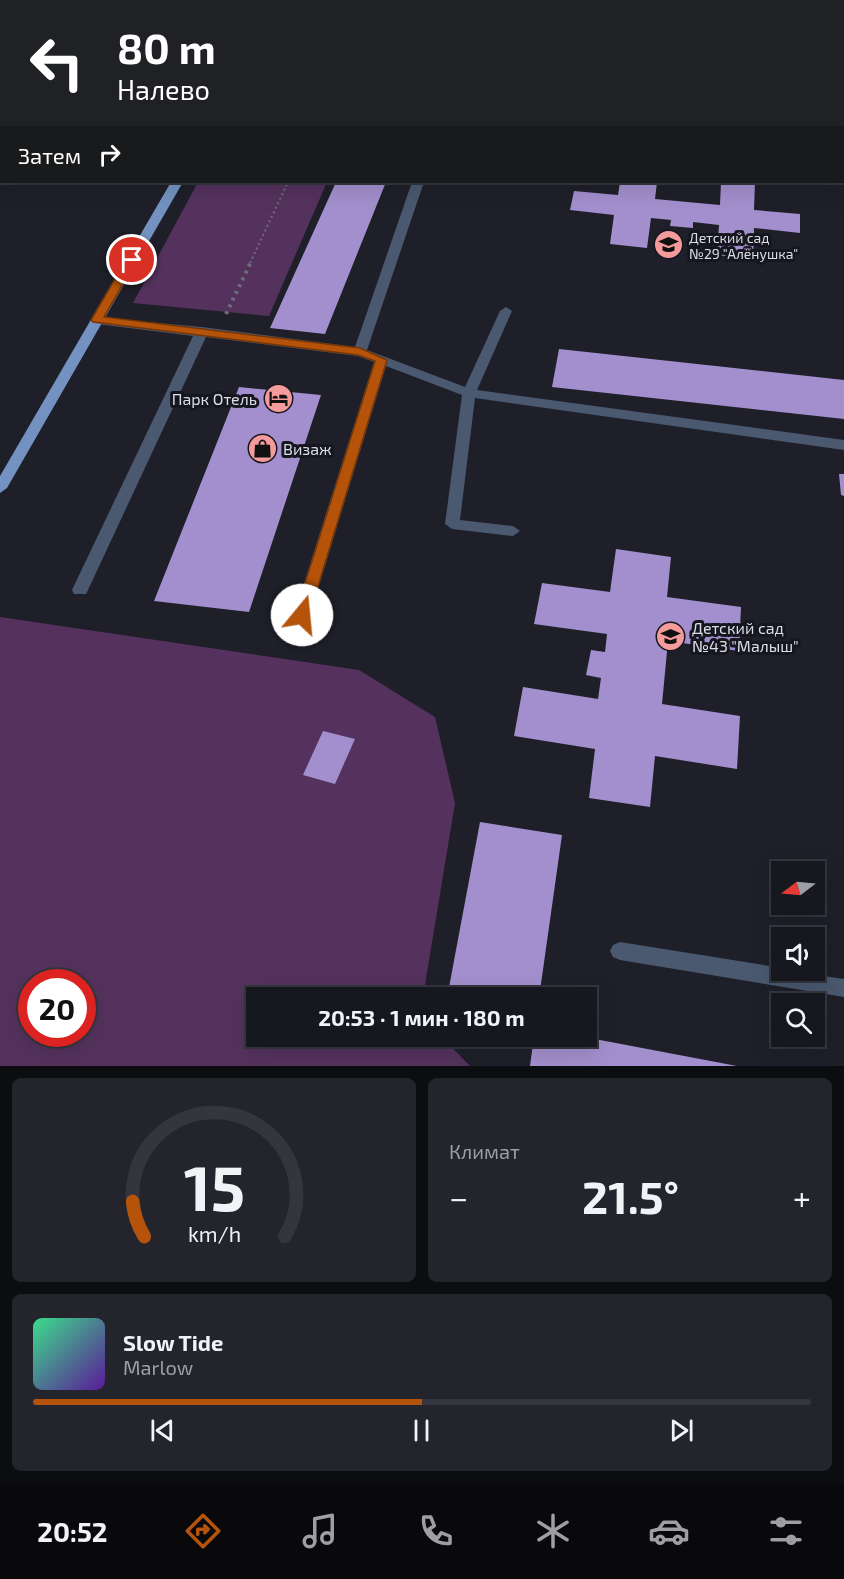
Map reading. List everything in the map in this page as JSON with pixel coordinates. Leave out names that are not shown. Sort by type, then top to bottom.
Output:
[{"type":"main road","points":[[0,488],[176,183]]},
{"type":"street","points":[[360,352],[418,183]]},
{"type":"street","points":[[506,311],[469,393],[452,524],[513,531]]},
{"type":"street","points":[[97,320],[360,352],[469,393],[844,445]]},
{"type":"street","points":[[80,590],[202,331]]},
{"type":"street","points":[[302,615],[381,360]]},
{"type":"street","points":[[620,951],[844,988]]},
{"type":"path","points":[[225,315],[288,183]]},
{"type":"shaded area","points":[[197,183],[327,183],[269,316],[133,303]]},
{"type":"shaded area","points":[[0,617],[359,670],[435,717],[455,803],[425,987],[246,987],[246,1047],[452,1047],[470,1066],[0,1066]]},
{"type":"building","points":[[336,183],[386,183],[325,334],[270,328]]},
{"type":"building","points":[[620,183],[657,183],[655,199],[720,205],[721,183],[755,183],[754,210],[800,214],[800,233],[754,228],[753,259],[717,255],[719,225],[693,222],[693,228],[670,226],[671,220],[651,218],[647,248],[610,244],[614,215],[570,210],[574,191],[618,195]]},
{"type":"building","points":[[559,349],[844,380],[844,419],[552,387]]},
{"type":"building","points":[[239,387],[321,395],[249,612],[154,601]]},
{"type":"building","points":[[839,474],[844,474],[844,496],[841,495]]},
{"type":"building","points":[[616,549],[671,557],[667,597],[741,607],[739,651],[668,641],[662,704],[740,716],[737,769],[655,756],[650,807],[589,798],[595,749],[514,736],[523,687],[598,699],[601,678],[586,675],[591,650],[605,652],[607,634],[534,624],[542,583],[610,592]]},
{"type":"building","points":[[323,731],[355,739],[335,784],[303,775]]},
{"type":"building","points":[[480,822],[562,835],[541,987],[449,987]]},
{"type":"building","points":[[597,1039],[737,1066],[530,1066],[533,1047],[597,1047]]},
{"type":"place","name":"Детский сад №29 \"Алёнушка\"","points":[[668,245]]},
{"type":"place","name":"Парк Отель","points":[[278,398]]},
{"type":"place","name":"Визаж","points":[[262,448]]},
{"type":"place","name":"Детский сад №43 \"Малыш\"","points":[[671,636]]},
{"type":"route","points":[[132,260],[97,320],[360,352],[381,360],[302,615]]}]
